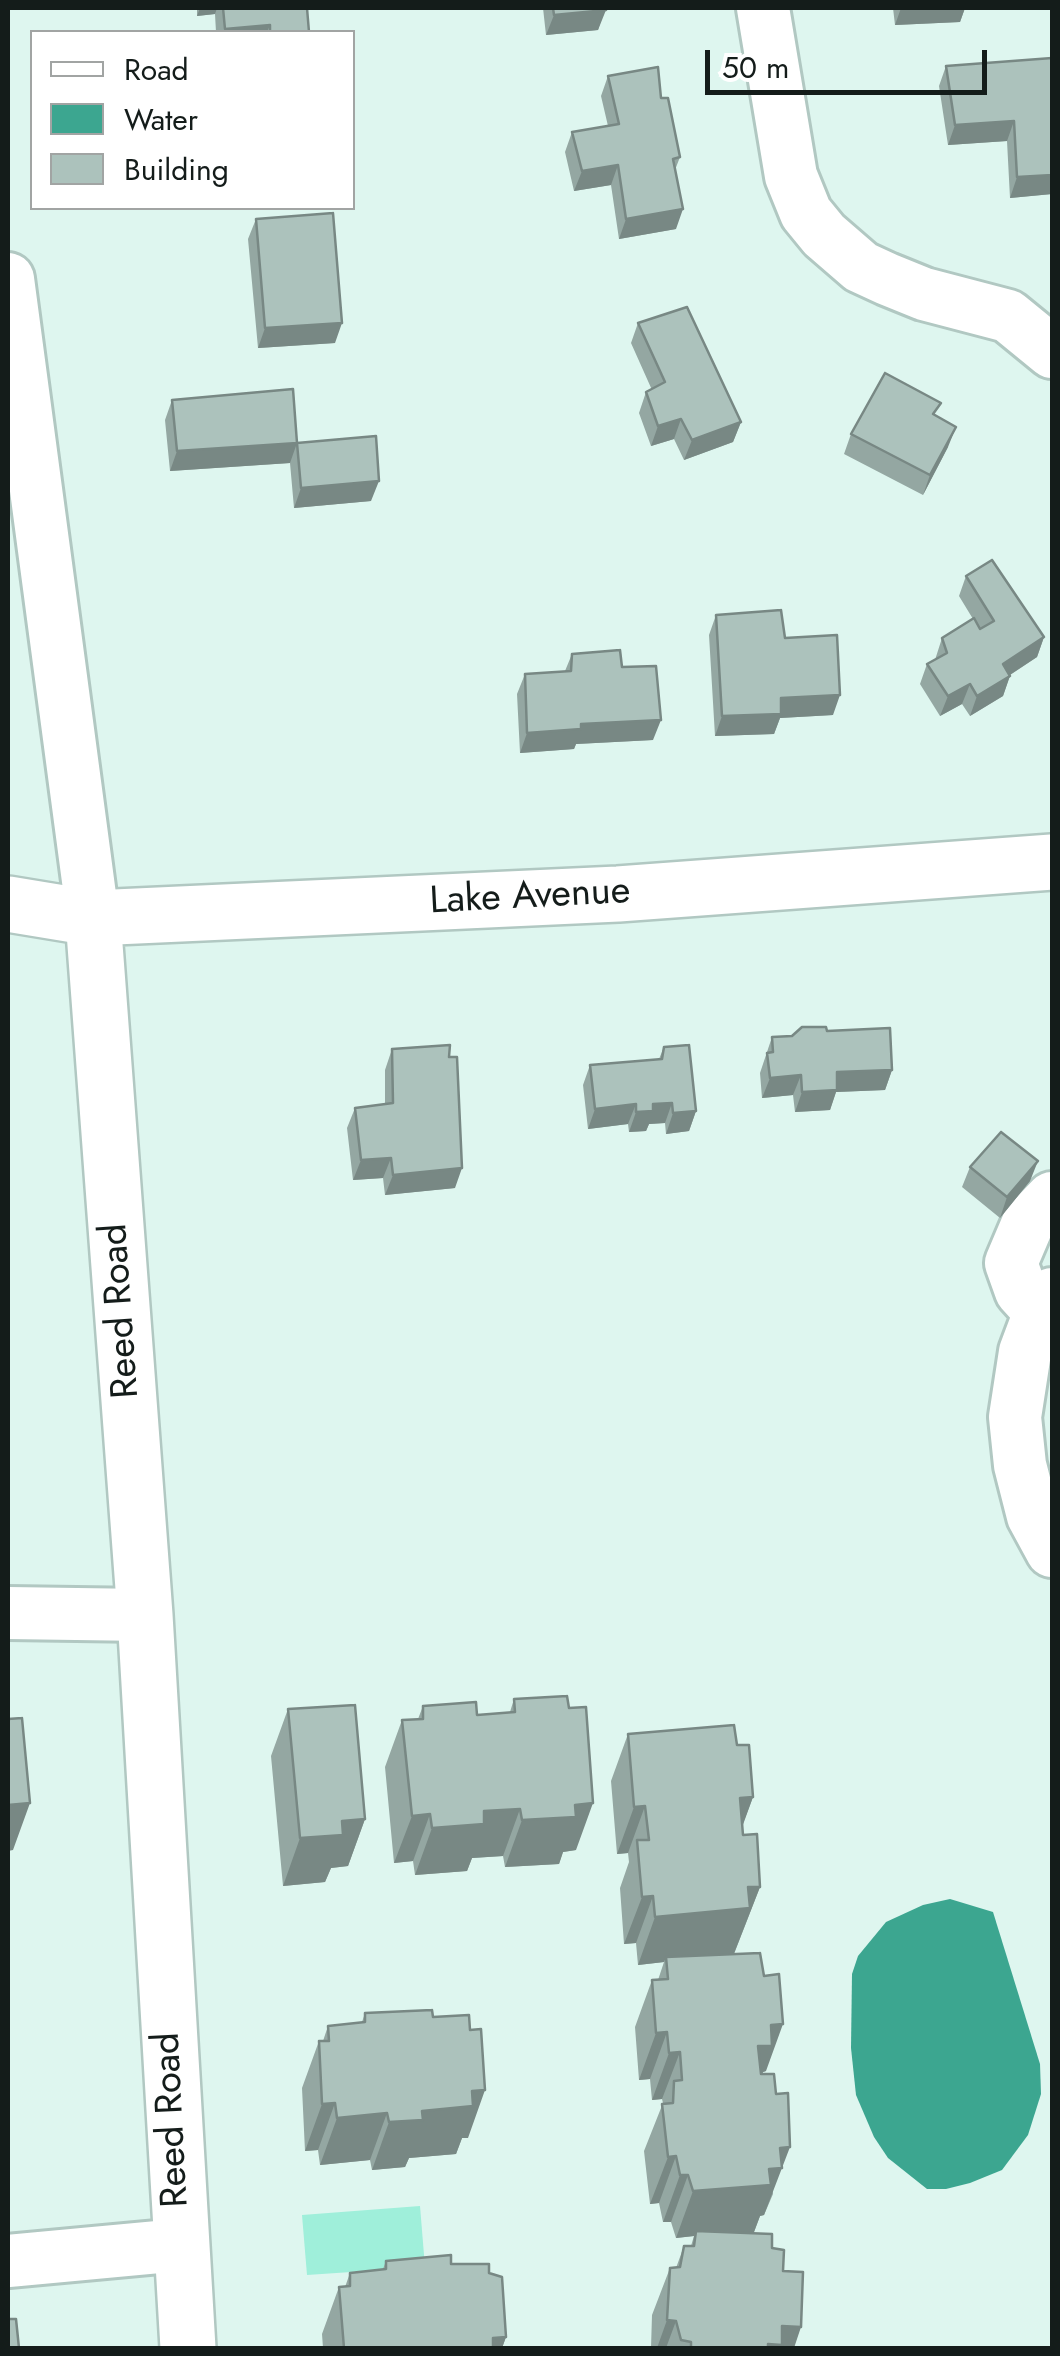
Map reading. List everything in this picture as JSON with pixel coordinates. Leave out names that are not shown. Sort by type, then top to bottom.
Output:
[{"type":"main road","name":"Lake Avenue","points":[[8,904],[92,918],[618,894],[1052,862]]},
{"type":"main road","name":"Reed Road","points":[[92,918],[145,1614],[188,2348]]},
{"type":"street","points":[[763,8],[791,176],[806,213],[824,235],[861,266],[886,280],[1008,316],[1043,333]]},
{"type":"street","name":"Reed Road","points":[[8,279],[92,918]]},
{"type":"street","points":[[1052,1198],[1028,1224],[1011,1263],[1021,1291],[1046,1303],[1025,1352],[1034,1417],[1020,1464],[1034,1516],[1052,1551]]},
{"type":"street","points":[[8,1613],[145,1614]]},
{"type":"street","points":[[8,2260],[180,2244]]},
{"type":"shaded area","points":[[420,2206],[425,2267],[307,2275],[302,2215]]},
{"type":"water","points":[[950,1899],[993,1912],[1040,2064],[1041,2094],[1028,2135],[1002,2170],[970,2183],[927,2189],[888,2158],[856,2095],[851,2048],[852,1974],[858,1956],[886,1922],[923,1905]]},
{"type":"building","points":[[223,8],[307,8],[309,30],[270,30],[270,25],[225,29]]},
{"type":"building","points":[[553,8],[605,8],[606,10],[554,15]]},
{"type":"building","points":[[1052,58],[1052,175],[1017,177],[1014,121],[955,125],[946,66]]},
{"type":"building","points":[[658,67],[661,98],[668,98],[680,157],[673,159],[683,209],[626,219],[618,165],[582,171],[572,132],[619,124],[608,76]]},
{"type":"building","points":[[333,213],[342,323],[265,328],[256,219]]},
{"type":"building","points":[[687,307],[741,422],[692,440],[681,419],[658,426],[646,392],[665,382],[638,323]]},
{"type":"building","points":[[885,373],[941,403],[933,414],[956,427],[930,475],[851,434]]},
{"type":"building","points":[[293,389],[297,443],[177,451],[172,400]]},
{"type":"building","points":[[376,436],[379,481],[301,488],[297,443]]},
{"type":"building","points":[[992,560],[1044,637],[1003,664],[1010,676],[977,696],[970,684],[948,696],[927,664],[947,653],[942,638],[974,618],[980,629],[994,621],[966,576]]},
{"type":"building","points":[[781,610],[785,638],[837,635],[840,695],[781,698],[781,714],[722,716],[716,615]]},
{"type":"building","points":[[620,650],[622,667],[656,666],[661,720],[581,724],[581,729],[527,733],[525,674],[571,671],[572,654]]},
{"type":"building","points":[[802,1027],[826,1027],[827,1031],[890,1028],[892,1070],[837,1072],[837,1090],[802,1092],[801,1075],[770,1078],[767,1053],[773,1052],[772,1037],[792,1036]]},
{"type":"building","points":[[450,1045],[449,1057],[457,1057],[462,1168],[393,1175],[391,1158],[361,1160],[355,1108],[393,1103],[392,1049]]},
{"type":"building","points":[[689,1045],[696,1111],[673,1113],[672,1103],[653,1104],[653,1111],[636,1112],[636,1104],[595,1109],[590,1065],[662,1059],[664,1047]]},
{"type":"building","points":[[1001,1132],[1038,1161],[1007,1197],[970,1167]]},
{"type":"building","points":[[567,1696],[569,1708],[586,1707],[593,1803],[575,1805],[576,1817],[522,1820],[520,1809],[484,1811],[484,1824],[432,1828],[430,1814],[412,1816],[402,1720],[423,1719],[423,1706],[476,1702],[477,1715],[515,1712],[514,1699]]},
{"type":"building","points":[[355,1705],[365,1819],[342,1821],[343,1835],[300,1838],[288,1709]]},
{"type":"building","points":[[22,1718],[30,1803],[8,1805],[8,1719]]},
{"type":"building","points":[[734,1725],[737,1745],[749,1745],[753,1797],[740,1798],[743,1835],[757,1834],[760,1887],[748,1887],[750,1908],[655,1917],[653,1896],[642,1897],[637,1840],[649,1840],[645,1806],[634,1807],[628,1734]]},
{"type":"building","points":[[760,1953],[764,1976],[779,1974],[783,2024],[771,2025],[772,2046],[758,2046],[761,2074],[774,2074],[776,2094],[788,2093],[790,2147],[780,2148],[782,2168],[769,2169],[771,2185],[693,2191],[688,2175],[680,2175],[676,2156],[668,2157],[662,2104],[673,2103],[674,2081],[682,2080],[680,2052],[669,2053],[667,2032],[656,2033],[652,1980],[668,1979],[666,1957]]},
{"type":"building","points":[[432,2010],[433,2017],[469,2015],[470,2030],[481,2029],[485,2090],[472,2091],[473,2106],[422,2111],[423,2120],[389,2122],[387,2113],[337,2118],[335,2103],[322,2104],[319,2041],[329,2041],[328,2026],[365,2022],[365,2013]]},
{"type":"building","points":[[696,2231],[772,2234],[772,2248],[784,2250],[783,2271],[803,2272],[801,2327],[782,2326],[782,2345],[691,2348],[691,2342],[681,2340],[676,2321],[667,2320],[670,2268],[680,2267],[684,2246],[694,2246]]},
{"type":"building","points":[[451,2255],[451,2264],[489,2264],[489,2273],[502,2277],[506,2337],[493,2338],[493,2348],[344,2348],[339,2287],[350,2286],[350,2273],[386,2269],[386,2261]]},
{"type":"building","points":[[8,2319],[16,2319],[19,2348],[8,2348]]}]
